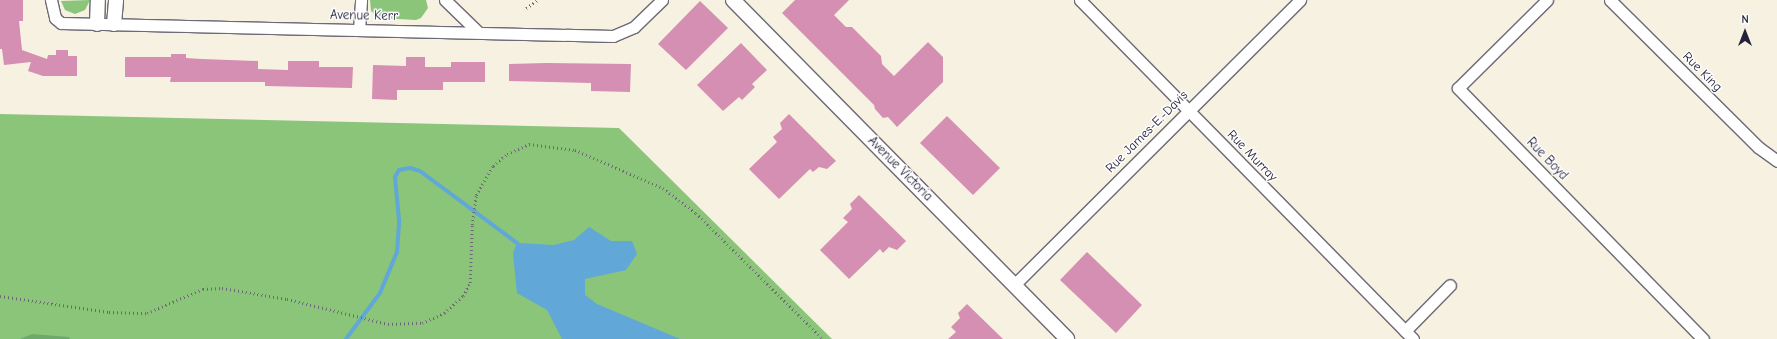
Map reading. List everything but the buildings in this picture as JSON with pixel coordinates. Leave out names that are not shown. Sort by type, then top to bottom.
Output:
[{"type":"street","name":"Avenue Kerr","points":[[52,0],[54,18],[61,23],[613,36],[634,27],[662,0]]},
{"type":"street","points":[[97,24],[98,0]]},
{"type":"street","points":[[114,24],[116,0]]},
{"type":"street","points":[[359,30],[361,0]]},
{"type":"street","points":[[445,0],[478,32]]},
{"type":"street","name":"Avenue Victoria","points":[[733,0],[1067,339]]},
{"type":"street","name":"Rue Murray","points":[[1080,0],[1413,339]]},
{"type":"street","name":"Rue James-E.-Davis","points":[[1014,285],[1300,0]]},
{"type":"street","name":"Rue Boyd","points":[[1547,0],[1458,88],[1703,339]]},
{"type":"street","name":"Rue King","points":[[1610,0],[1758,147],[1777,161]]},
{"type":"street","points":[[1405,331],[1450,285]]},
{"type":"path","points":[[526,8],[538,0]]},
{"type":"path","points":[[0,296],[110,312],[147,312],[203,289],[222,288],[287,299],[388,324],[422,323],[444,312],[463,296],[470,283],[472,225],[476,195],[493,166],[507,154],[529,144],[575,150],[663,188],[696,213],[822,339]]},
{"type":"green space","points":[[90,0],[85,10],[75,14],[65,10],[61,1]]},
{"type":"green space","points":[[370,0],[426,0],[428,8],[421,18],[416,20],[380,18],[371,11]]},
{"type":"green space","points":[[0,114],[619,128],[832,339],[0,339]]},
{"type":"green space","points":[[32,334],[69,337],[70,339],[20,339]]},
{"type":"water","points":[[589,227],[611,241],[632,241],[637,254],[626,270],[585,279],[585,295],[597,304],[680,339],[562,339],[547,310],[517,293],[513,253],[517,243],[554,245],[574,240]]},
{"type":"waterway","points":[[346,339],[380,293],[397,252],[399,220],[395,177],[399,170],[410,168],[420,171],[517,243]]}]
